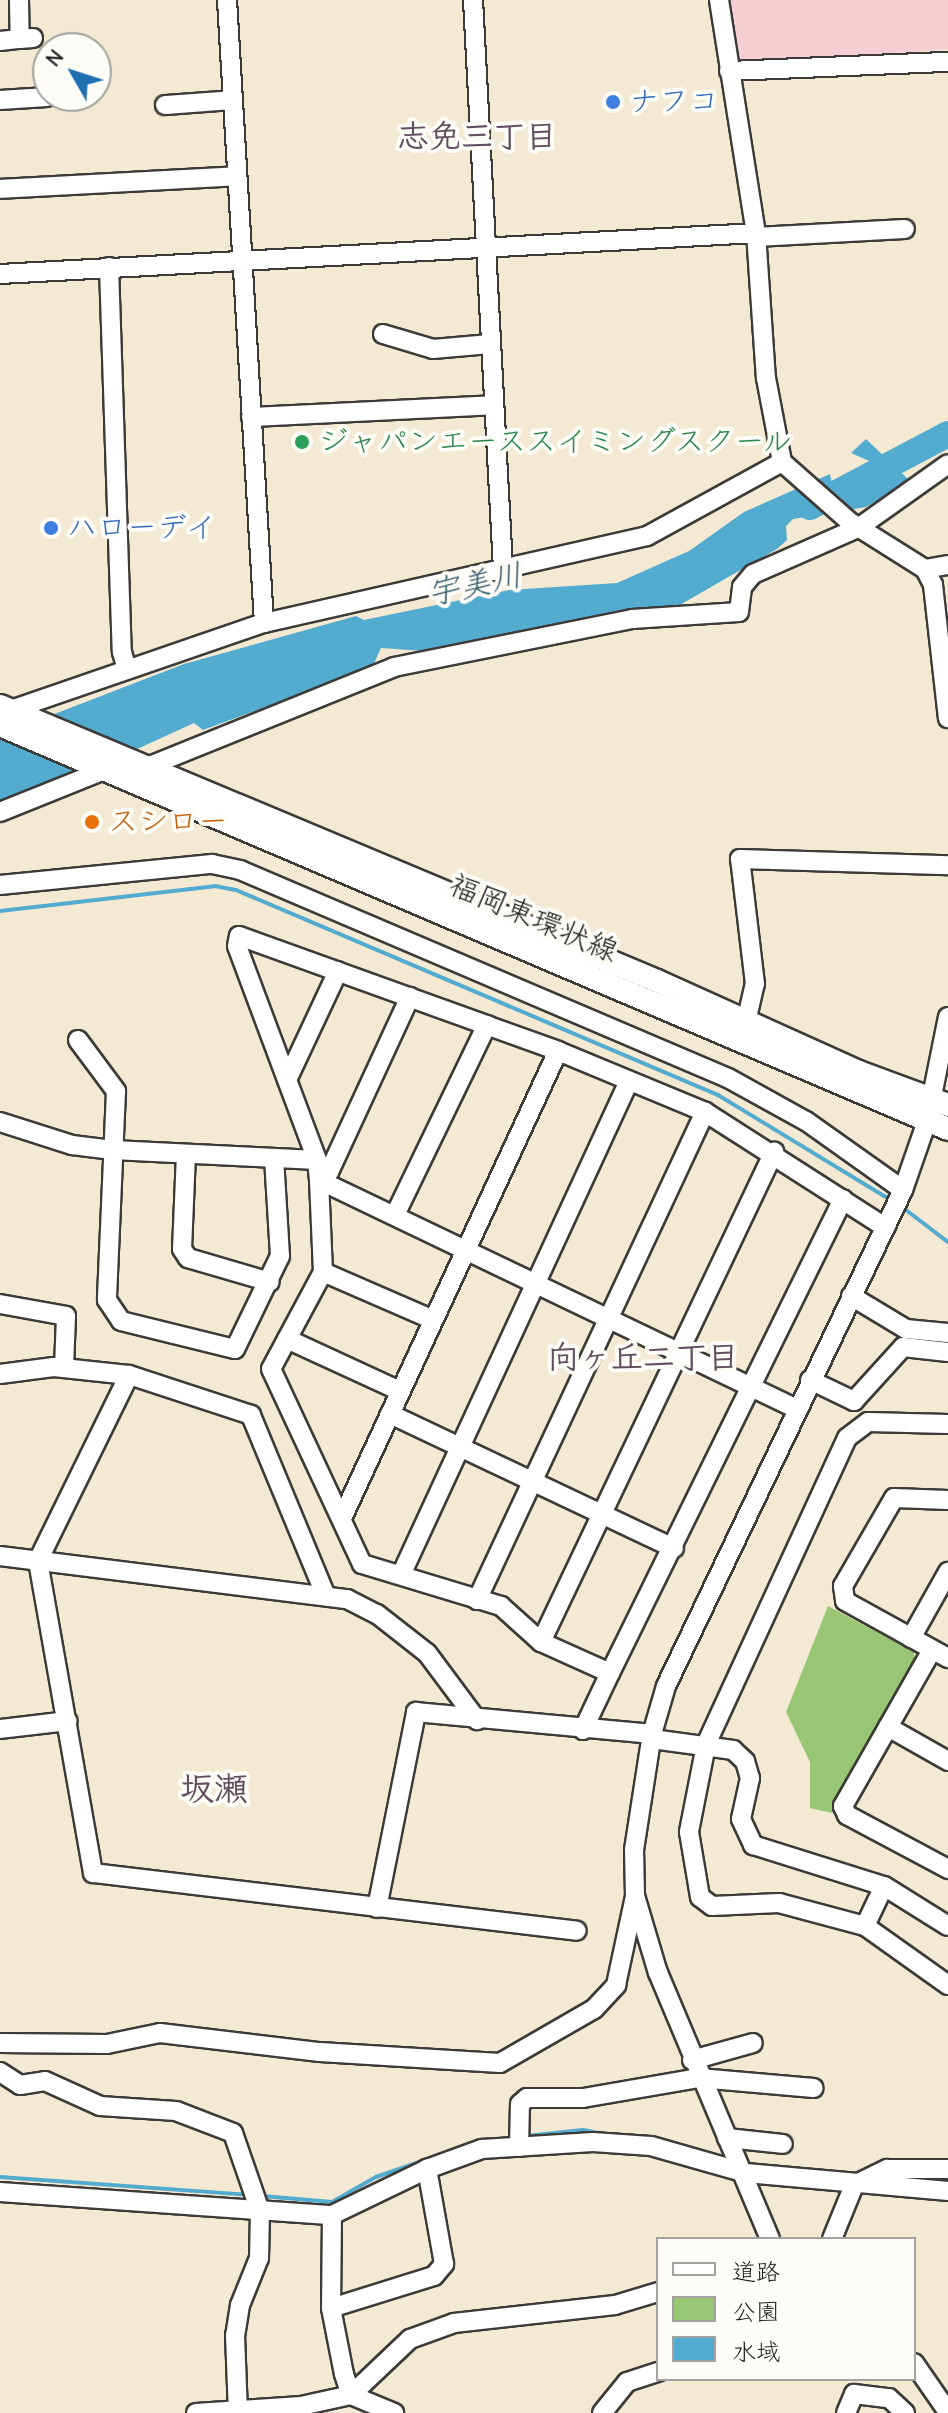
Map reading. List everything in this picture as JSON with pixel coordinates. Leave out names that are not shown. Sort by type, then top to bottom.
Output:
[{"type":"main road","points":[[5,713],[109,763]]},
{"type":"main road","name":"福岡東環状線","points":[[109,763],[147,767],[746,1022],[939,1113]]},
{"type":"main road","name":"福岡東環状線","points":[[109,763],[939,1113]]},
{"type":"street","points":[[0,41],[26,38],[19,0]]},
{"type":"street","points":[[227,0],[264,623]]},
{"type":"street","points":[[473,0],[503,568]]},
{"type":"street","points":[[719,0],[756,235],[766,378],[785,465],[854,525],[925,569],[933,585],[948,718]]},
{"type":"street","points":[[729,71],[948,62]]},
{"type":"street","points":[[0,100],[32,98]]},
{"type":"street","points":[[165,105],[233,100]]},
{"type":"street","points":[[0,189],[237,176]]},
{"type":"street","points":[[0,274],[905,229]]},
{"type":"street","points":[[109,267],[122,652],[127,669]]},
{"type":"street","points":[[383,334],[433,349],[490,344]]},
{"type":"street","points":[[251,417],[494,405]]},
{"type":"street","points":[[147,767],[299,702],[394,667],[632,619],[739,612],[742,587],[753,574],[854,525],[948,464]]},
{"type":"street","points":[[5,713],[264,623],[647,536],[785,465]]},
{"type":"street","points":[[925,569],[948,565]]},
{"type":"street","points":[[0,812],[109,763]]},
{"type":"street","points":[[746,1022],[755,984],[740,859],[948,865]]},
{"type":"street","points":[[0,885],[212,864],[240,870],[728,1078],[806,1121],[903,1190]]},
{"type":"street","points":[[610,1673],[541,1642],[501,1606],[362,1564],[343,1516],[271,1369],[323,1272],[319,1180],[317,1160],[237,946],[239,936],[558,1051],[705,1112],[774,1152],[885,1227]]},
{"type":"street","points":[[287,1080],[338,971]]},
{"type":"street","points":[[319,1180],[329,1172],[410,997]]},
{"type":"street","points":[[0,2043],[107,2044],[160,2033],[320,2052],[500,2063],[594,2009],[616,1985],[635,1896],[634,1850],[652,1736],[666,1686],[939,1113],[948,1017]]},
{"type":"street","points":[[395,1215],[487,1025]]},
{"type":"street","points":[[78,1040],[116,1091],[107,1300],[121,1321],[235,1349],[280,1256],[274,1158]]},
{"type":"street","points":[[343,1516],[463,1249],[558,1051]]},
{"type":"street","points":[[401,1575],[629,1081]]},
{"type":"street","points":[[477,1600],[606,1317],[705,1112]]},
{"type":"street","points":[[0,1122],[72,1145],[113,1150],[317,1160]]},
{"type":"street","points":[[541,1642],[774,1152]]},
{"type":"street","points":[[186,1154],[182,1249],[188,1258],[270,1282]]},
{"type":"street","points":[[319,1180],[797,1409]]},
{"type":"street","points":[[583,1730],[843,1199]]},
{"type":"street","points":[[323,1272],[431,1319]]},
{"type":"street","points":[[851,1296],[906,1329],[948,1333]]},
{"type":"street","points":[[0,1304],[66,1316],[64,1368]]},
{"type":"street","points":[[287,1339],[400,1391]]},
{"type":"street","points":[[810,1380],[854,1401],[903,1347],[948,1352]]},
{"type":"street","points":[[0,1374],[64,1368],[129,1375],[251,1415],[325,1594]]},
{"type":"street","points":[[129,1375],[38,1561],[93,1873],[577,1931]]},
{"type":"street","points":[[390,1414],[674,1548]]},
{"type":"street","points":[[948,1424],[868,1422],[847,1438],[706,1745],[689,1832],[700,1897],[712,1906],[779,1903],[865,1926],[948,1985]]},
{"type":"street","points":[[948,1500],[894,1498],[843,1586],[845,1601],[940,1654],[888,1727],[843,1806],[847,1815],[948,1869]]},
{"type":"street","points":[[0,1556],[325,1594],[377,1614],[427,1653],[477,1720]]},
{"type":"street","points":[[911,1638],[948,1572]]},
{"type":"street","points":[[377,1908],[416,1712],[652,1736],[733,1750],[745,1761],[750,1778],[741,1819],[753,1845],[884,1886],[948,1926]]},
{"type":"street","points":[[0,1729],[68,1721]]},
{"type":"street","points":[[888,1727],[948,1761]]},
{"type":"street","points":[[865,1926],[884,1886]]},
{"type":"street","points":[[635,1896],[699,2078],[746,2173],[769,2237]]},
{"type":"street","points":[[692,2060],[753,2043]]},
{"type":"street","points":[[0,2072],[20,2085],[45,2081],[100,2106],[176,2111],[233,2133],[260,2211],[259,2258],[240,2305],[235,2335],[238,2411]]},
{"type":"street","points":[[519,2147],[520,2104],[527,2098],[583,2098],[699,2078],[814,2088]]},
{"type":"street","points":[[727,2138],[783,2144]]},
{"type":"street","points":[[0,2192],[332,2215],[427,2169],[482,2149],[593,2142],[651,2146],[746,2173],[948,2191]]},
{"type":"street","points":[[331,2308],[434,2276],[444,2264],[427,2169]]},
{"type":"street","points":[[833,2237],[854,2185],[887,2169],[948,2169]]},
{"type":"street","points":[[332,2215],[331,2308],[351,2395]]},
{"type":"street","points":[[196,2413],[301,2406],[351,2395],[410,2339],[454,2323],[615,2305],[656,2293]]},
{"type":"street","points":[[916,2366],[948,2412]]},
{"type":"street","points":[[602,2413],[627,2382],[656,2373]]},
{"type":"street","points":[[846,2413],[854,2394],[889,2398],[905,2413]]},
{"type":"street","points":[[351,2395],[394,2413]]},
{"type":"shaded area","points":[[729,0],[948,0],[948,49],[735,65]]},
{"type":"green space","points":[[828,1606],[914,1652],[915,1663],[832,1813],[810,1808],[810,1762],[786,1712]]},
{"type":"water","points":[[866,439],[910,481],[866,507],[793,519],[786,526],[787,540],[777,549],[678,606],[558,623],[423,651],[381,648],[372,668],[203,730],[194,723],[76,777],[0,805],[0,735],[184,664],[356,616],[364,620],[509,590],[617,583],[689,551],[744,512],[830,474],[833,489],[843,492],[871,477],[876,464],[851,453]]},
{"type":"waterway","name":"宇美川","points":[[810,507],[948,434]]},
{"type":"waterway","points":[[0,911],[215,886],[236,890],[718,1095],[891,1200]]},
{"type":"waterway","points":[[902,1207],[948,1242]]},
{"type":"waterway","points":[[526,2136],[583,2130],[608,2135]]},
{"type":"waterway","points":[[262,2196],[332,2202],[376,2177],[451,2151]]},
{"type":"waterway","points":[[0,2177],[249,2195]]},
{"type":"waterway","points":[[905,2178],[948,2180]]},
{"type":"place","name":"ナフコ","points":[[613,102]]},
{"type":"place","name":"ジャパンエーススイミングスクール","points":[[302,442]]},
{"type":"place","name":"ハローデイ","points":[[51,528]]},
{"type":"place","name":"スシロー","points":[[92,822]]},
{"type":"district","name":"志免三丁目","points":[[477,137]]},
{"type":"district","name":"向ヶ丘二丁目","points":[[643,1358]]},
{"type":"district","name":"坂瀬","points":[[214,1790]]}]
